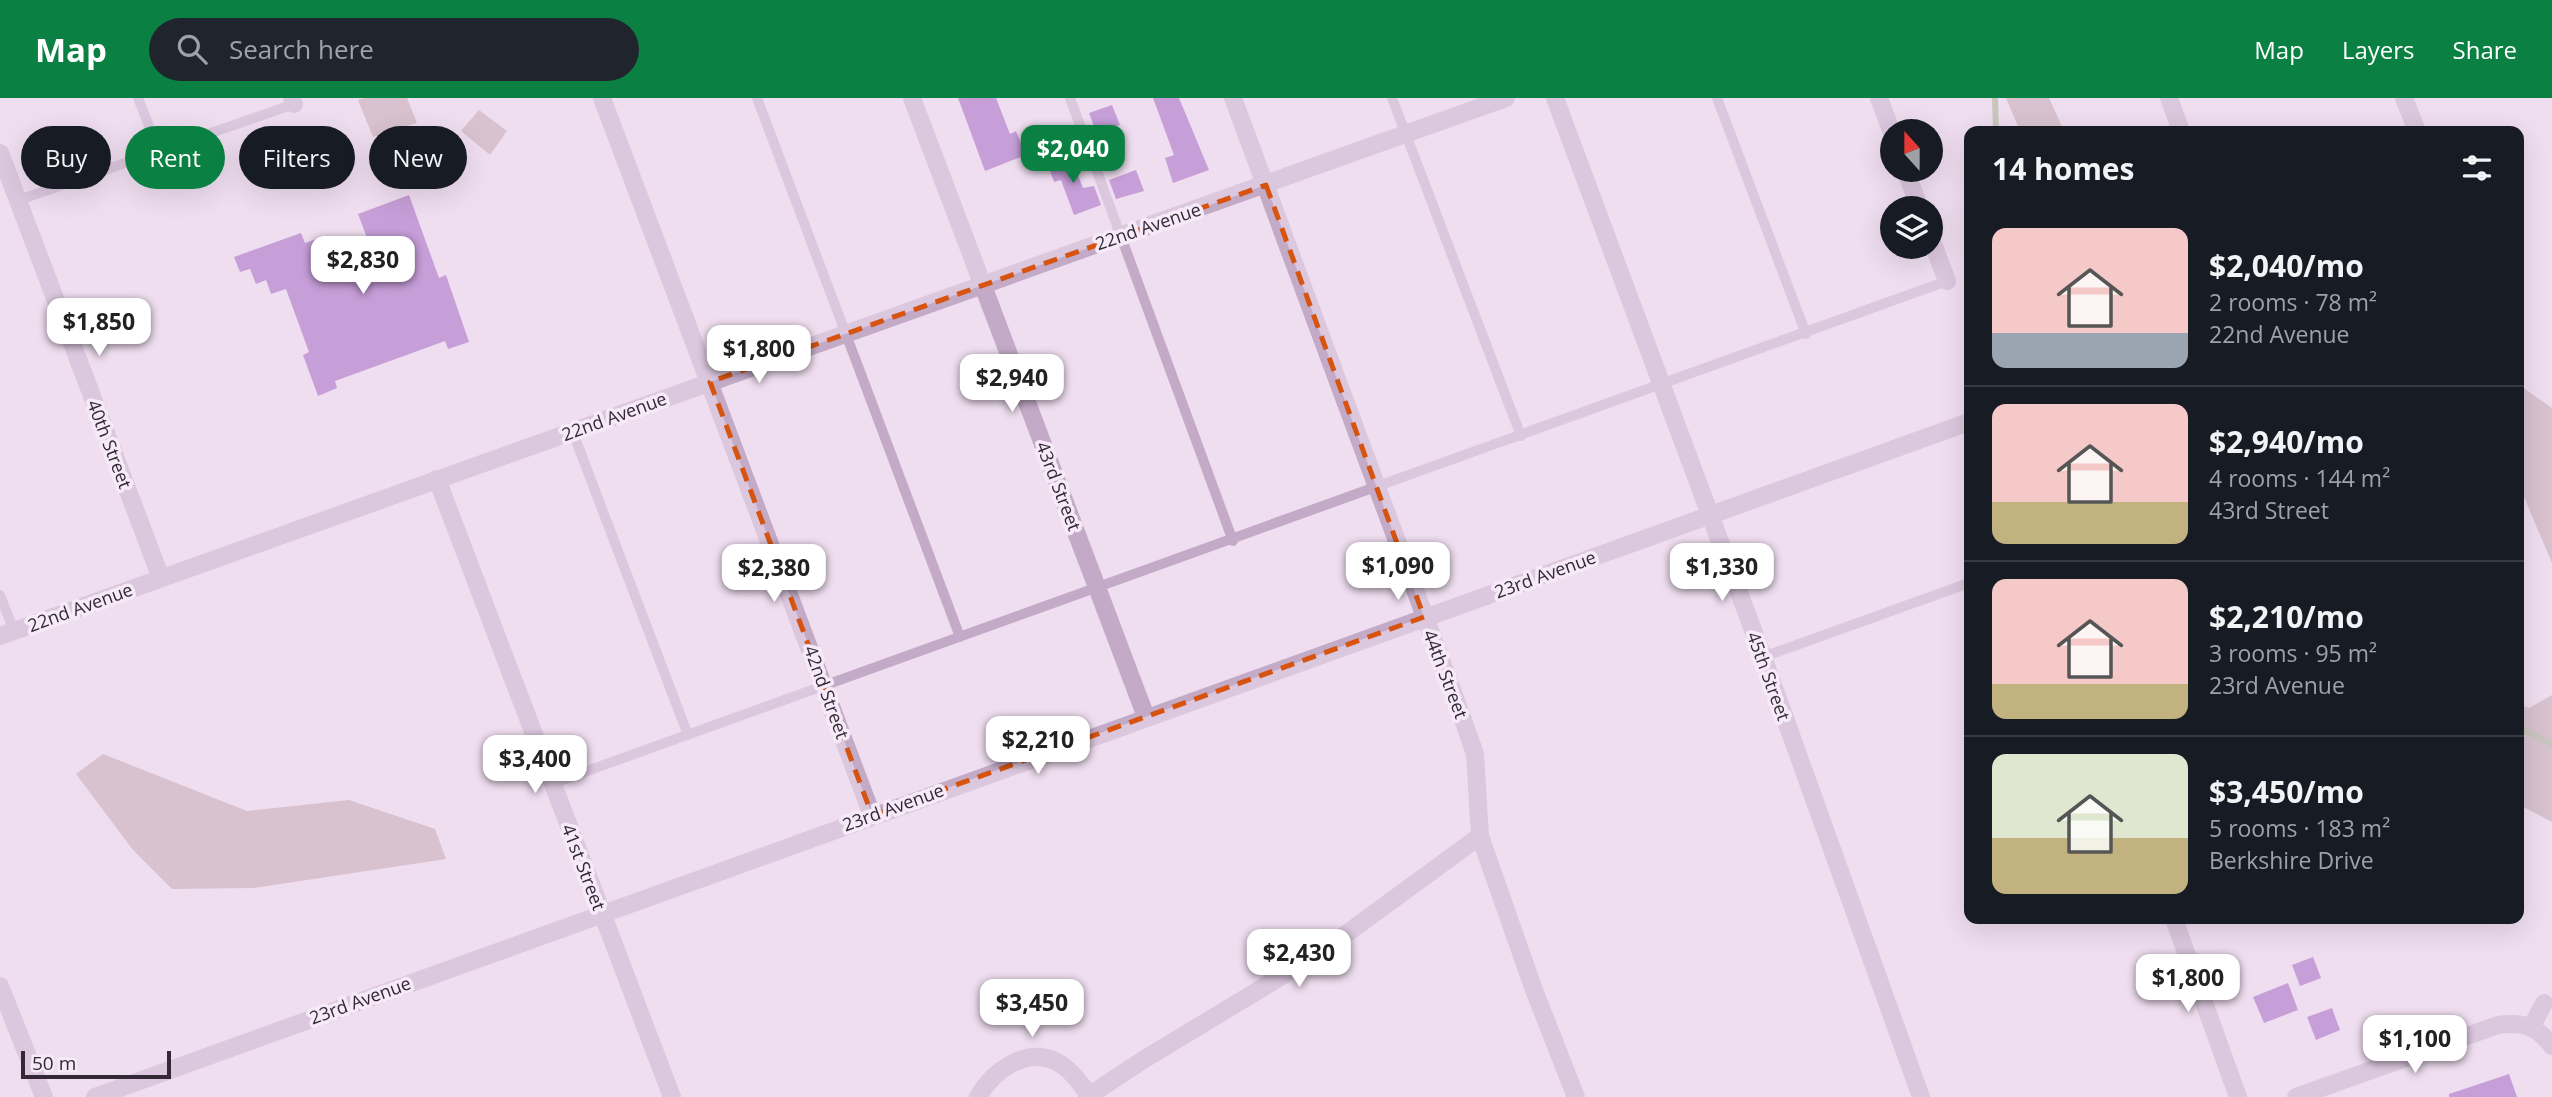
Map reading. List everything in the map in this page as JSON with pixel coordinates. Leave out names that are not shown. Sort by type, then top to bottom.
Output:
[{"type":"street","name":"42nd Street","points":[[602,98],[825,684],[872,815]]},
{"type":"street","name":"43rd Street","points":[[912,98],[1146,716]]},
{"type":"street","name":"44th Street","points":[[1233,98],[1475,754],[1480,836],[1534,990],[1576,1097]]},
{"type":"street","name":"22nd Avenue","points":[[7,633],[1506,98]]},
{"type":"street","name":"45th Street","points":[[1555,98],[1763,657],[1921,1097]]},
{"type":"street","points":[[1879,98],[1887,119]]},
{"type":"street","points":[[2169,98],[2178,126]]},
{"type":"street","points":[[2404,98],[2413,126]]},
{"type":"street","name":"40th Street","points":[[0,153],[161,578]]},
{"type":"street","points":[[1939,259],[1947,281]]},
{"type":"street","name":"23rd Avenue","points":[[95,1097],[1146,716],[1964,424]]},
{"type":"street","name":"41st Street","points":[[437,479],[672,1097]]},
{"type":"street","points":[[978,1097],[998,1071],[1013,1063],[1041,1058],[1066,1068],[1088,1096],[1320,953],[1480,836]]},
{"type":"street","points":[[2176,924],[2238,1097]]},
{"type":"street","points":[[0,986],[44,1097]]},
{"type":"street","points":[[2532,1026],[2544,1003]]},
{"type":"street","points":[[2296,1097],[2498,1025],[2516,1023],[2532,1026],[2552,1046]]},
{"type":"lane","points":[[138,98],[149,126]]},
{"type":"lane","points":[[757,98],[960,637]]},
{"type":"lane","points":[[1070,98],[1233,541]]},
{"type":"lane","points":[[1392,98],[1521,436]]},
{"type":"lane","points":[[1717,98],[1806,334]]},
{"type":"lane","points":[[19,200],[293,101]]},
{"type":"lane","points":[[551,784],[825,684],[1233,541],[1947,281]]},
{"type":"lane","points":[[572,430],[688,735]]},
{"type":"lane","points":[[1763,657],[1964,585]]},
{"type":"lane","points":[[0,595],[7,633]]},
{"type":"highlighted area","points":[[1266,185],[1424,617],[872,815],[710,382]]},
{"type":"shaded area","points":[[407,98],[417,123],[408,126],[369,127],[358,100]]},
{"type":"shaded area","points":[[2006,98],[2049,98],[2062,126],[2018,126]]},
{"type":"shaded area","points":[[479,110],[507,131],[490,155],[467,136],[465,126]]},
{"type":"shaded area","points":[[2524,388],[2552,408],[2552,563],[2524,497]]},
{"type":"shaded area","points":[[2552,695],[2552,822],[2524,807],[2524,706],[2529,708]]},
{"type":"shaded area","points":[[103,754],[247,811],[349,800],[435,829],[446,859],[254,888],[172,889],[133,850],[76,774]]},
{"type":"building","points":[[958,98],[996,98],[1010,134],[1016,131],[1026,155],[985,171]]},
{"type":"building","points":[[1153,98],[1179,98],[1209,170],[1173,183],[1165,158],[1174,155]]},
{"type":"building","points":[[1112,105],[1120,125],[1097,134],[1089,113]]},
{"type":"building","points":[[1069,153],[1083,188],[1094,186],[1101,205],[1074,215],[1061,180],[1054,182],[1047,162]]},
{"type":"building","points":[[1136,170],[1144,191],[1116,199],[1109,180]]},
{"type":"building","points":[[409,195],[439,278],[446,275],[469,342],[448,349],[445,341],[335,381],[337,388],[318,396],[303,355],[309,352],[286,289],[271,294],[266,280],[256,284],[250,269],[240,272],[234,257],[301,233],[305,243],[322,237],[332,265],[372,251],[358,214]]},
{"type":"building","points":[[2313,957],[2321,978],[2300,986],[2292,965]]},
{"type":"building","points":[[2288,983],[2298,1010],[2264,1023],[2253,997]]},
{"type":"building","points":[[2332,1008],[2340,1030],[2316,1040],[2307,1017]]},
{"type":"building","points":[[2509,1074],[2517,1097],[2449,1097],[2449,1094]]},
{"type":"waterway","points":[[1995,98],[1996,126]]},
{"type":"waterway","points":[[2524,730],[2552,744]]}]
